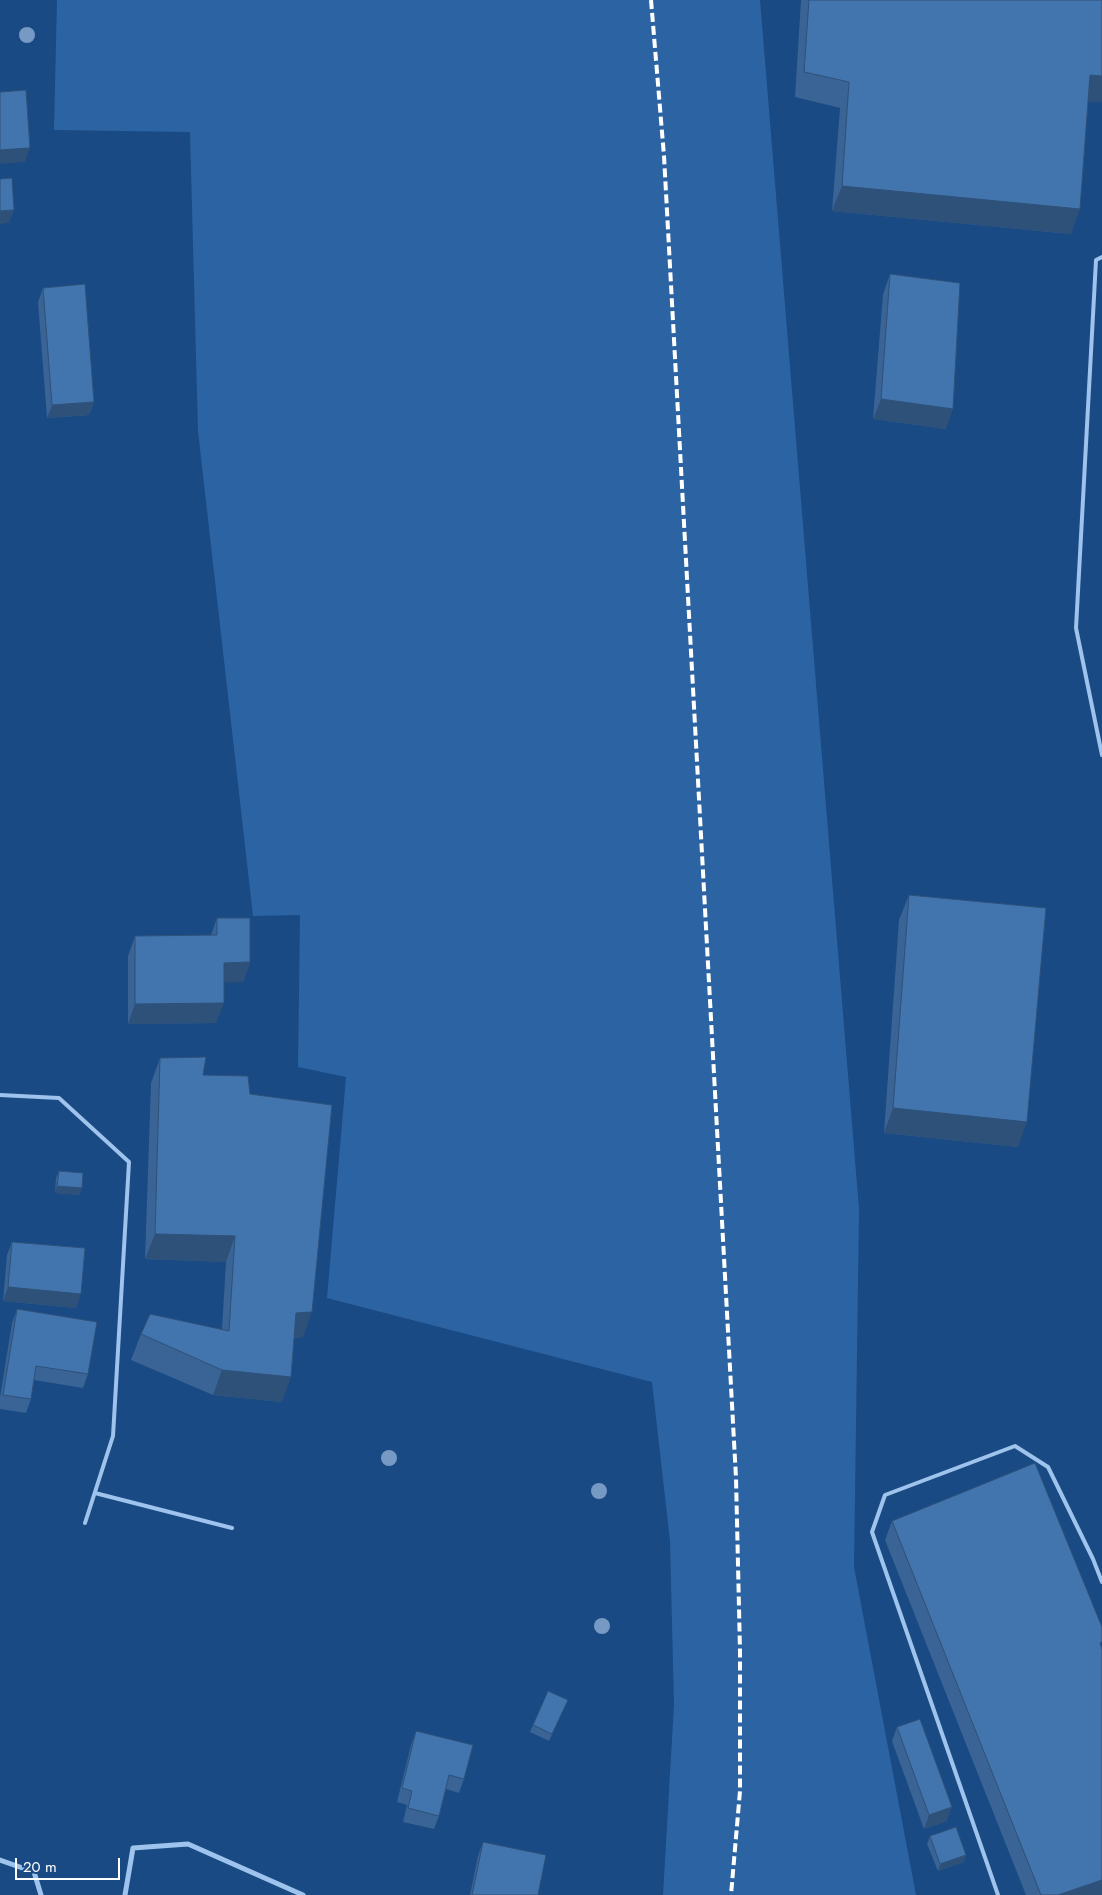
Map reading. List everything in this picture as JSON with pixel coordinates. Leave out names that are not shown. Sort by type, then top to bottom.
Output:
[{"type":"street","points":[[126,1895],[133,1848],[188,1844],[303,1895]]},
{"type":"street","points":[[0,1860],[34,1872],[42,1895]]},
{"type":"lane","points":[[1102,257],[1096,260],[1076,628],[1102,755]]},
{"type":"lane","points":[[0,1095],[59,1098],[129,1162],[113,1436],[85,1523]]},
{"type":"lane","points":[[998,1895],[872,1532],[885,1495],[1015,1446],[1048,1467],[1093,1559],[1102,1582]]},
{"type":"lane","points":[[95,1493],[232,1528]]},
{"type":"shaded area","points":[[57,0],[760,0],[859,1209],[854,1567],[916,1895],[663,1895],[674,1705],[670,1541],[652,1382],[327,1298],[346,1077],[298,1067],[300,915],[253,916],[198,431],[190,132],[54,130]]},
{"type":"building","points":[[809,0],[1102,0],[1102,76],[1090,75],[1080,209],[842,186],[849,82],[804,72]]},
{"type":"building","points":[[26,90],[30,148],[0,150],[0,92]]},
{"type":"building","points":[[12,178],[14,210],[0,211],[0,179]]},
{"type":"building","points":[[890,274],[960,283],[953,409],[881,399]]},
{"type":"building","points":[[85,284],[94,402],[52,405],[43,288]]},
{"type":"building","points":[[909,895],[1046,908],[1027,1122],[893,1108]]},
{"type":"building","points":[[217,918],[250,918],[250,962],[224,963],[224,1003],[135,1004],[135,936],[217,935]]},
{"type":"building","points":[[206,1057],[203,1075],[248,1076],[250,1094],[332,1105],[312,1312],[296,1313],[291,1377],[222,1370],[141,1334],[150,1314],[229,1331],[235,1236],[155,1234],[160,1058]]},
{"type":"building","points":[[59,1171],[83,1173],[82,1188],[57,1186]]},
{"type":"building","points":[[12,1242],[85,1248],[81,1294],[8,1287]]},
{"type":"building","points":[[17,1309],[97,1322],[88,1374],[36,1366],[31,1399],[3,1395]]},
{"type":"building","points":[[1035,1463],[1102,1627],[1102,1642],[1100,1643],[1102,1649],[1102,1880],[1058,1895],[1041,1895],[892,1521]]},
{"type":"building","points":[[548,1691],[568,1700],[552,1734],[533,1725]]},
{"type":"building","points":[[920,1719],[952,1807],[929,1815],[897,1727]]},
{"type":"building","points":[[416,1731],[473,1745],[464,1779],[449,1775],[439,1816],[408,1808],[412,1791],[402,1788]]},
{"type":"building","points":[[956,1827],[966,1855],[940,1864],[930,1836]]},
{"type":"building","points":[[483,1842],[546,1855],[538,1895],[472,1895]]},
{"type":"railway","points":[[651,0],[664,156],[736,1478],[740,1651],[740,1791],[731,1895]]}]
